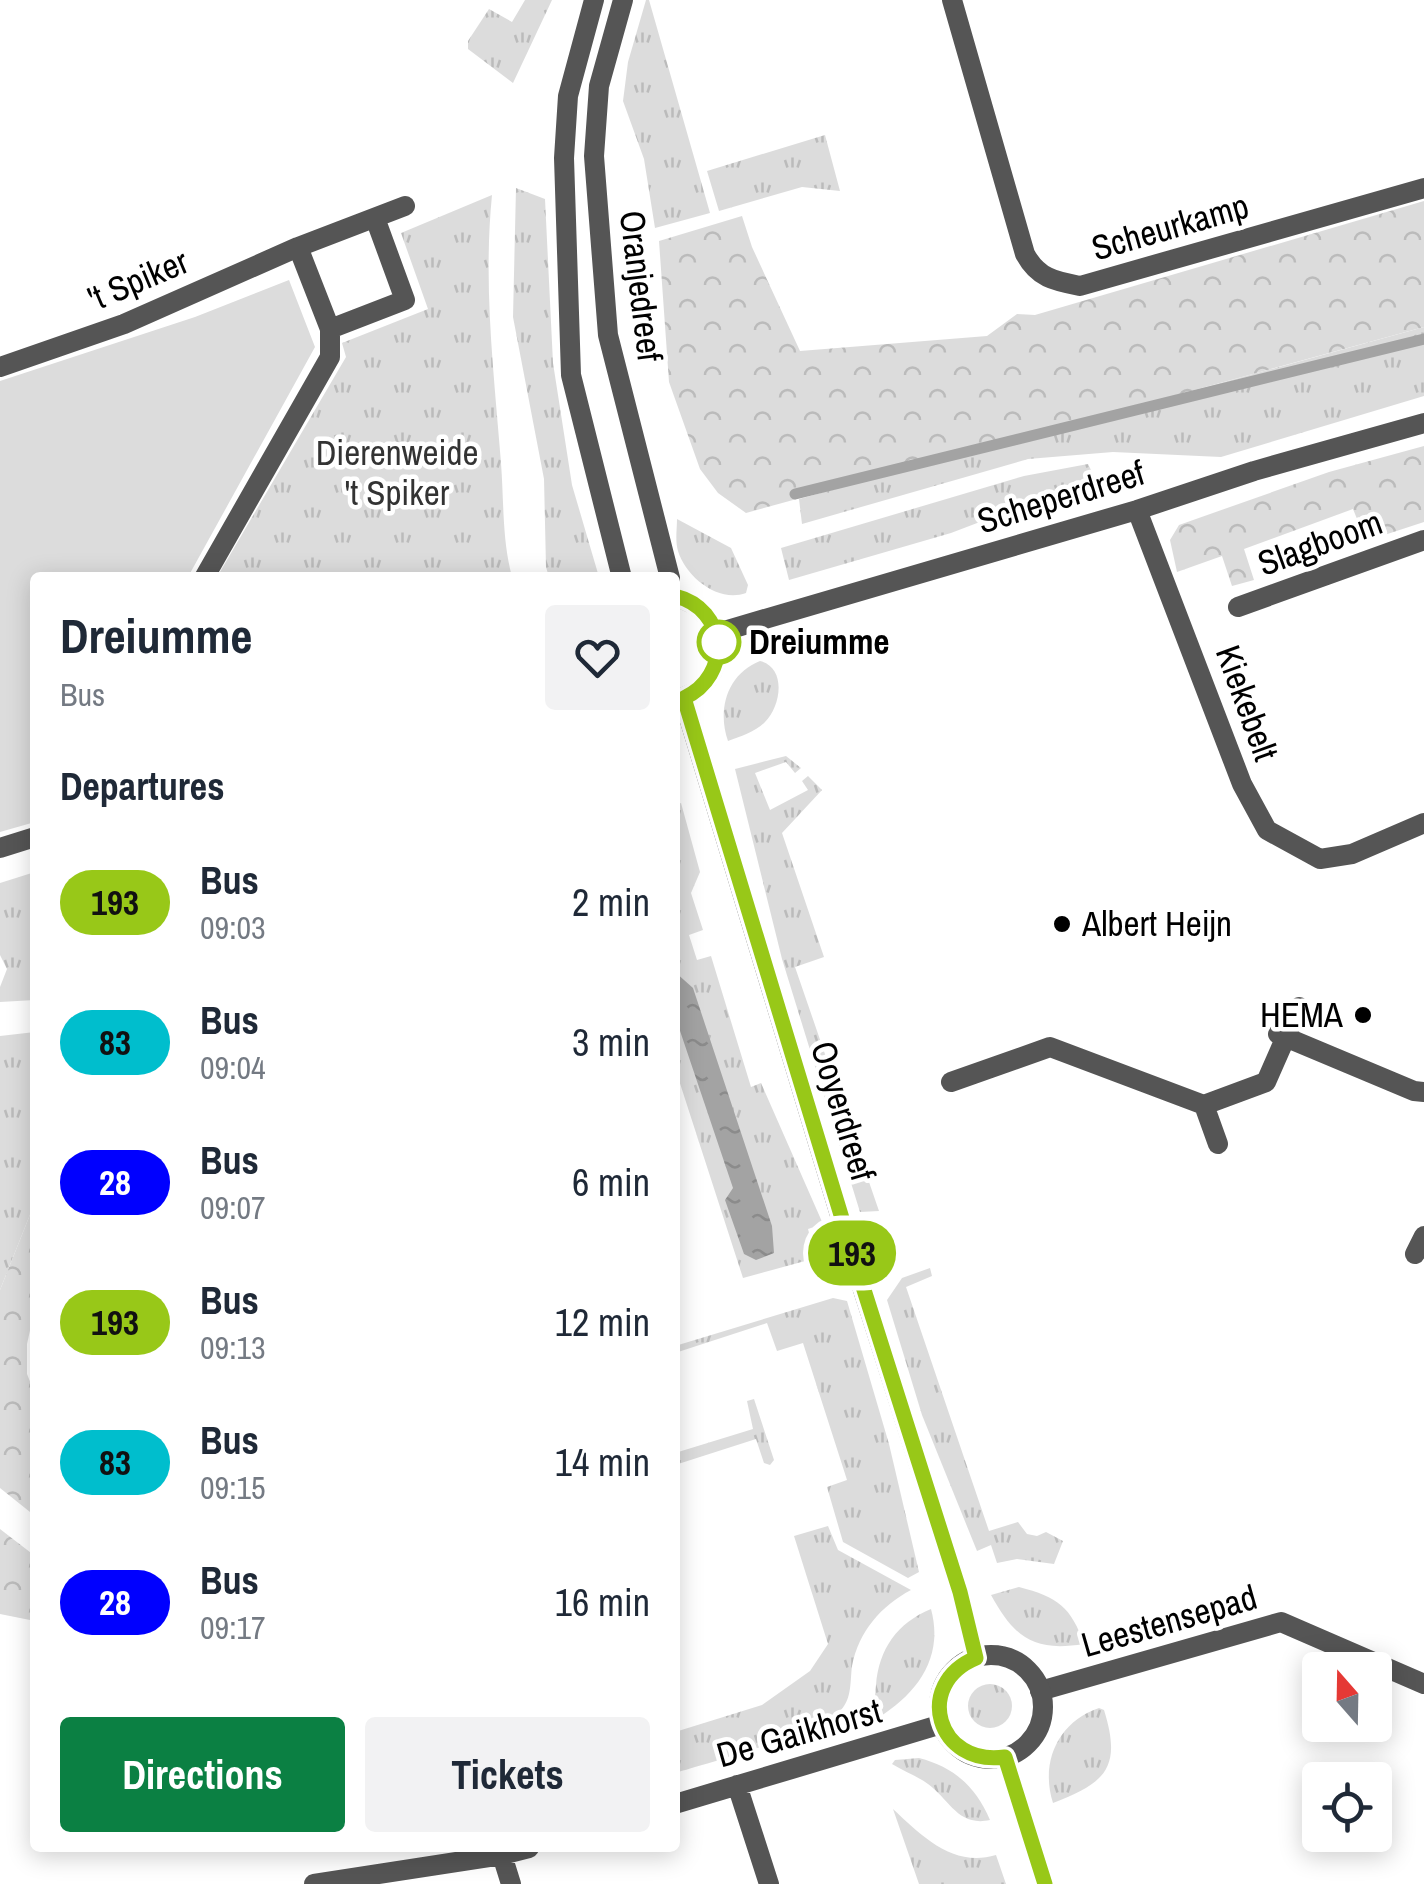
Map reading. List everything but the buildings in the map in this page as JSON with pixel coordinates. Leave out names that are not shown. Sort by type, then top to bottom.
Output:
[{"type":"street","name":"Oranjedreef","points":[[594,0],[568,96],[564,158],[571,375],[620,572]]},
{"type":"street","name":"Oranjedreef","points":[[623,0],[599,86],[594,156],[608,335],[668,572]]},
{"type":"street","name":"Scheurkamp","points":[[952,0],[1025,254],[1035,273],[1044,277],[1080,286],[1424,188]]},
{"type":"street","name":"'t Spiker","points":[[0,367],[124,324],[298,247],[405,206]]},
{"type":"street","points":[[330,328],[405,300],[374,218]]},
{"type":"street","points":[[207,572],[330,357],[330,328],[298,247]]},
{"type":"street","name":"Scheperdreef","points":[[717,634],[1424,423]]},
{"type":"street","name":"Kiekebelt","points":[[1137,510],[1242,784],[1267,830],[1320,859],[1352,854],[1424,823]]},
{"type":"street","name":"Slagboom","points":[[1238,608],[1424,540]]},
{"type":"street","points":[[680,598],[696,604],[717,634],[718,658],[713,672],[697,690],[680,698]]},
{"type":"street","name":"Ooyerdreef","points":[[680,702],[960,1592],[976,1658]]},
{"type":"street","points":[[0,848],[30,839]]},
{"type":"street","points":[[952,1082],[1050,1047],[1204,1105],[1266,1082],[1281,1035],[1299,1008]]},
{"type":"street","points":[[1281,1035],[1414,1092],[1424,1092]]},
{"type":"street","points":[[1204,1105],[1218,1144]]},
{"type":"street","name":"Leestensepad","points":[[1040,1691],[1281,1622],[1424,1684]]},
{"type":"street","points":[[1003,1656],[1015,1661],[1035,1679],[1040,1691],[1042,1714],[1034,1736],[1005,1757],[992,1759],[967,1753],[956,1746],[942,1724],[939,1710],[945,1684],[953,1672],[976,1658],[1003,1656]]},
{"type":"street","name":"De Gaikhorst","points":[[680,1802],[942,1724]]},
{"type":"street","points":[[1005,1757],[1045,1884]]},
{"type":"street","points":[[737,1785],[769,1884]]},
{"type":"street","points":[[314,1884],[514,1852]]},
{"type":"street","points":[[502,1855],[511,1884]]},
{"type":"green space","points":[[525,0],[552,0],[513,83],[468,49],[468,41],[489,9],[512,22]]},
{"type":"green space","points":[[646,0],[710,213],[655,228],[644,159],[623,101],[628,62]]},
{"type":"green space","points":[[825,135],[840,191],[802,187],[719,211],[707,171]]},
{"type":"green space","points":[[516,188],[545,199],[553,363],[572,485],[598,572],[548,572],[544,479],[513,317]]},
{"type":"green space","name":"Dierenweide 't Spiker","points":[[492,195],[490,329],[511,572],[220,572],[346,357],[342,343],[428,309],[401,233]]},
{"type":"green space","points":[[1424,201],[1424,327],[746,513],[718,493],[700,469],[669,382],[659,241],[742,216],[752,247],[800,351],[987,336],[1017,314],[1035,315]]},
{"type":"green space","points":[[289,280],[315,347],[191,572],[30,572],[30,823],[0,832],[0,381],[195,317]]},
{"type":"green space","points":[[1424,327],[1424,396],[1221,457],[1113,452],[1028,459],[802,524],[799,499]]},
{"type":"green space","points":[[1424,446],[1424,522],[1366,541],[1353,509],[1244,549],[1254,580],[1232,586],[1222,556],[1177,572],[1170,540],[1179,525],[1329,472]]},
{"type":"green space","points":[[1088,464],[1095,478],[951,533],[789,580],[781,548],[1024,476]]},
{"type":"green space","points":[[677,519],[731,548],[748,585],[746,593],[714,591],[688,570],[678,551]]},
{"type":"green space","points":[[760,661],[769,665],[778,679],[775,707],[761,725],[728,741],[724,717],[732,684]]},
{"type":"green space","points":[[786,756],[801,768],[795,773],[786,762],[755,773],[770,810],[808,790],[802,781],[808,776],[822,790],[782,833],[824,957],[795,967],[879,1211],[860,1212],[782,959],[735,769]]},
{"type":"green space","points":[[680,803],[700,872],[691,893],[703,930],[689,935],[697,960],[711,956],[751,1087],[761,1083],[823,1224],[808,1229],[816,1258],[743,1278],[680,1083]]},
{"type":"green space","points":[[30,874],[30,1000],[0,1002],[0,987],[7,969],[0,955],[0,883]]},
{"type":"green space","points":[[30,1033],[30,1215],[0,1290],[0,1036]]},
{"type":"green space","points":[[30,1215],[30,1512],[0,1488],[0,1290]]},
{"type":"green space","points":[[930,1268],[932,1276],[906,1287],[989,1531],[1018,1522],[1027,1534],[1037,1536],[1046,1532],[1063,1541],[1054,1564],[1017,1559],[997,1563],[991,1545],[977,1551],[922,1415],[887,1300],[902,1278]]},
{"type":"green space","points":[[833,1298],[847,1301],[889,1444],[919,1572],[908,1578],[843,1542],[827,1487],[847,1480],[803,1343],[777,1351],[767,1323],[680,1351],[680,1344]]},
{"type":"green space","points":[[754,1399],[774,1460],[770,1465],[764,1463],[756,1439],[680,1463],[680,1451],[753,1429],[747,1401]]},
{"type":"green space","points":[[828,1526],[838,1550],[911,1590],[881,1612],[866,1631],[855,1653],[845,1705],[830,1719],[789,1737],[680,1771],[680,1730],[762,1705],[810,1671],[828,1644],[794,1536]]},
{"type":"green space","points":[[0,1529],[30,1552],[30,1620],[0,1614]]},
{"type":"green space","points":[[1019,1587],[1061,1605],[1074,1621],[1084,1644],[1051,1646],[1018,1632],[991,1595]]},
{"type":"green space","points":[[931,1609],[934,1643],[924,1672],[905,1697],[878,1718],[876,1685],[886,1649],[908,1622]]},
{"type":"green space","points":[[990,1684],[1005,1691],[1012,1706],[1005,1721],[990,1728],[975,1721],[968,1706],[975,1691]]},
{"type":"green space","points":[[1099,1708],[1104,1710],[1111,1746],[1105,1770],[1086,1788],[1053,1803],[1049,1773],[1056,1745],[1073,1723]]},
{"type":"green space","points":[[919,1758],[962,1780],[990,1820],[962,1816],[928,1784],[892,1764],[895,1760]]},
{"type":"green space","points":[[893,1809],[927,1839],[952,1853],[980,1858],[996,1855],[1006,1884],[919,1884]]},
{"type":"water","points":[[680,976],[693,988],[772,1226],[774,1253],[756,1260],[744,1254],[725,1200],[733,1188],[680,1031]]},
{"type":"waterway","points":[[795,494],[1424,339]]},
{"type":"bus line","name":"193","points":[[680,597],[696,604],[717,634],[718,658],[713,672],[684,698],[960,1592],[976,1658],[953,1672],[945,1684],[940,1696],[942,1724],[956,1746],[967,1753],[992,1759],[1005,1757],[1045,1884]]},
{"type":"place","name":"Dreiumme","points":[[719,642]]},
{"type":"place","name":"Albert Heijn","points":[[1062,924]]},
{"type":"place","name":"HEMA","points":[[1363,1015]]}]
